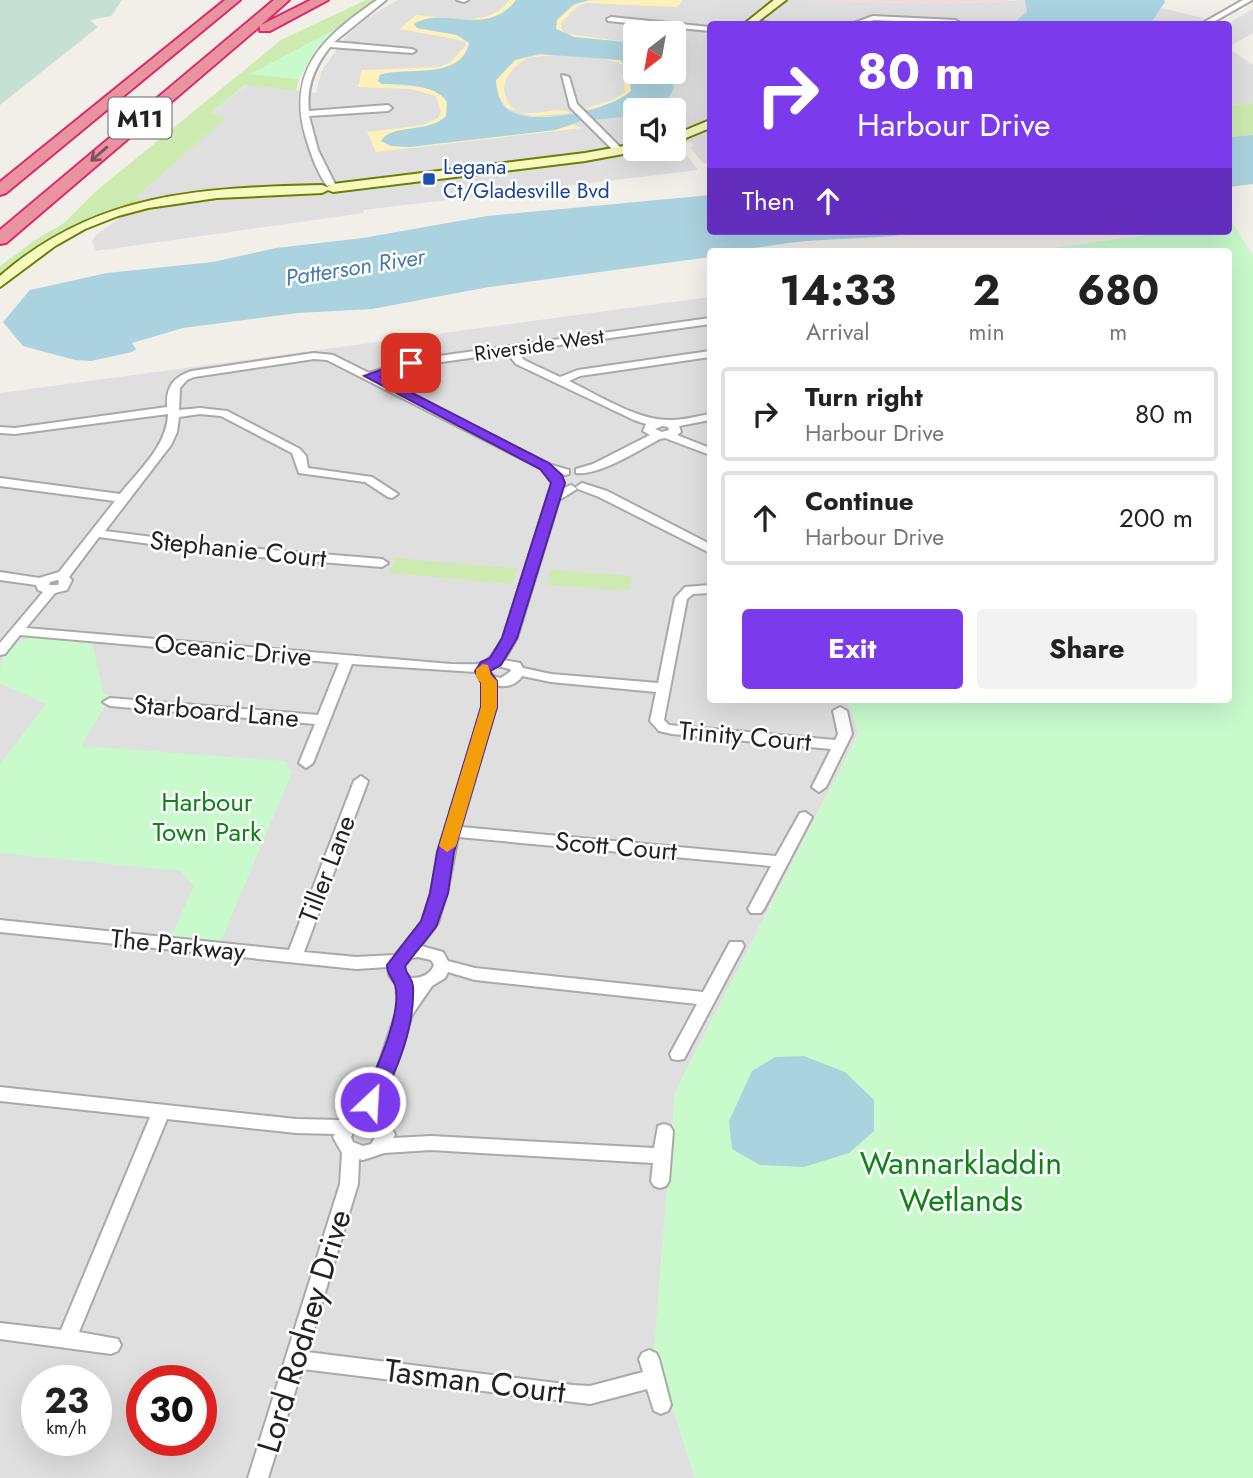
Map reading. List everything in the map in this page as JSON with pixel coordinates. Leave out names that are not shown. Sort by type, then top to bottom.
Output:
[{"type":"highway","points":[[145,72],[184,26],[211,0]]},
{"type":"highway","name":"M11","points":[[0,190],[233,0]]},
{"type":"highway","name":"M11","points":[[0,239],[282,0]]},
{"type":"highway","points":[[182,83],[284,16],[321,0]]},
{"type":"main road","points":[[754,21],[781,0]]},
{"type":"main road","points":[[769,21],[795,0]]},
{"type":"main road","points":[[686,134],[707,125]]},
{"type":"main road","points":[[0,283],[19,266],[66,234],[116,213],[165,201],[204,195],[298,190],[326,184],[356,184],[623,150]]},
{"type":"street","points":[[326,184],[306,133],[303,114],[305,80],[314,61],[327,44],[382,0]]},
{"type":"street","points":[[1210,21],[1248,0]]},
{"type":"street","points":[[865,21],[875,18],[935,21]]},
{"type":"street","points":[[611,19],[707,29]]},
{"type":"street","points":[[327,44],[412,51]]},
{"type":"street","points":[[565,77],[570,98],[584,117],[619,151]]},
{"type":"street","points":[[303,114],[388,108]]},
{"type":"street","name":"Riverside West","points":[[370,376],[405,364],[707,321]]},
{"type":"street","points":[[509,349],[517,360],[660,431],[707,451]]},
{"type":"street","points":[[559,381],[578,373],[707,354]]},
{"type":"street","points":[[0,650],[16,631],[51,577],[62,577],[167,440],[172,431],[171,396],[174,387],[180,379],[192,374],[322,356],[336,360],[544,466],[560,478],[585,479],[603,494],[707,547]]},
{"type":"street","points":[[0,430],[15,431],[173,412],[223,413],[296,451],[300,456],[303,471],[368,479],[392,494]]},
{"type":"street","points":[[554,498],[660,431],[707,417]]},
{"type":"street","points":[[560,478],[585,479]]},
{"type":"street","points":[[364,1136],[404,1013],[434,971],[430,923],[452,831],[489,707],[488,672],[510,638],[560,478]]},
{"type":"street","points":[[0,482],[122,498]]},
{"type":"street","name":"Stephanie Court","points":[[95,533],[225,550],[382,563]]},
{"type":"street","points":[[0,576],[47,586]]},
{"type":"street","name":"Trinity Court","points":[[707,589],[683,593],[657,721],[664,728],[840,745]]},
{"type":"street","name":"Oceanic Drive","points":[[16,631],[488,672]]},
{"type":"street","points":[[489,707],[512,674],[510,638]]},
{"type":"street","points":[[306,763],[347,659]]},
{"type":"street","points":[[488,672],[662,688]]},
{"type":"street","points":[[488,672],[512,674]]},
{"type":"street","name":"Starboard Lane","points":[[110,702],[323,720]]},
{"type":"street","name":"Trinity Court","points":[[819,787],[845,731],[840,711]]},
{"type":"street","name":"Tiller Lane","points":[[294,957],[360,781]]},
{"type":"street","points":[[756,909],[805,817]]},
{"type":"street","name":"Scott Court","points":[[452,831],[780,862]]},
{"type":"street","points":[[404,1013],[401,968],[430,923]]},
{"type":"street","name":"The Parkway","points":[[0,926],[707,999]]},
{"type":"street","points":[[678,1054],[736,946]]},
{"type":"street","name":"The Parkway","points":[[401,968],[426,951],[434,971]]},
{"type":"street","points":[[0,1094],[162,1110],[431,1143],[661,1156]]},
{"type":"street","points":[[67,1339],[162,1110]]},
{"type":"street","points":[[660,1181],[664,1131]]},
{"type":"street","name":"Lord Rodney Drive","points":[[258,1478],[364,1136]]},
{"type":"street","points":[[0,1331],[111,1345]]},
{"type":"street","name":"Tasman Court","points":[[295,1359],[590,1395],[651,1368],[660,1405]]},
{"type":"shaded area","points":[[398,0],[808,0],[942,4],[1025,0],[1028,12],[1016,21],[707,21],[707,164],[703,163],[690,147],[694,146],[691,142],[686,143],[686,98],[623,98],[623,161],[686,161],[686,154],[698,170],[363,210],[364,213],[96,251],[92,241],[96,235],[142,202],[138,196],[225,117],[209,115],[246,85],[316,93],[321,72],[347,35],[369,17]]},
{"type":"shaded area","points":[[808,0],[1015,0],[942,4]]},
{"type":"shaded area","points":[[1162,8],[1215,21],[1151,21]]},
{"type":"shaded area","points":[[1253,9],[1253,33],[1232,45],[1232,21]]},
{"type":"shaded area","points":[[1232,51],[1253,65],[1253,103],[1232,106]]},
{"type":"shaded area","points":[[707,297],[707,703],[848,703],[859,732],[675,1092],[654,1350],[695,1478],[0,1478],[0,393]]},
{"type":"green space","points":[[0,0],[122,0],[111,16],[90,20],[98,27],[0,105]]},
{"type":"green space","points":[[366,0],[376,0],[338,28],[251,74],[299,79],[296,91],[245,85],[210,114],[226,117],[138,196],[142,202],[73,226],[30,251],[0,276],[0,266],[64,223],[95,192],[281,40]]},
{"type":"green space","points":[[338,28],[314,52],[299,79],[250,74]]},
{"type":"green space","points":[[1253,103],[1253,135],[1232,137],[1232,106]]},
{"type":"green space","name":"Wannarkladdin Wetlands","points":[[1232,223],[1253,256],[1253,1478],[695,1478],[654,1350],[675,1092],[859,733],[848,703],[1232,703],[1232,248],[1053,248],[1147,235],[1232,235]]},
{"type":"green space","points":[[395,558],[517,568],[512,584],[389,573]]},
{"type":"green space","points":[[551,570],[632,576],[629,591],[547,585]]},
{"type":"green space","name":"Harbour Town Park","points":[[31,637],[92,642],[103,693],[111,696],[81,746],[285,761],[292,772],[221,941],[170,938],[194,886],[180,871],[0,853],[0,764],[46,704],[0,683],[1,665],[9,648]]},
{"type":"sand","points":[[509,0],[516,0],[492,18],[479,20],[456,19],[491,15]]},
{"type":"sand","points":[[683,0],[677,7],[586,3],[578,6],[561,23],[562,30],[567,34],[556,29],[557,20],[570,8],[582,2]]},
{"type":"sand","points":[[416,15],[445,18],[427,19],[416,23],[417,28],[457,35],[469,43],[464,55],[455,63],[444,67],[380,75],[378,81],[434,90],[447,102],[446,116],[431,125],[388,135],[381,141],[391,146],[409,147],[555,130],[573,125],[582,128],[376,152],[367,132],[423,125],[438,118],[441,112],[436,96],[411,89],[358,87],[362,70],[439,67],[451,62],[466,45],[465,41],[400,29]]},
{"type":"sand","points":[[567,34],[623,42],[574,37]]},
{"type":"sand","points":[[544,54],[559,55],[526,59],[508,75],[504,91],[506,99],[520,112],[507,108],[499,96],[496,80],[516,60]]},
{"type":"sand","points":[[600,58],[620,60],[623,65]]},
{"type":"sand","points":[[624,84],[630,84],[631,91],[621,99],[590,112],[586,108],[613,100],[625,92]]},
{"type":"sand","points":[[558,110],[571,113],[533,116],[520,112]]},
{"type":"water","points":[[516,0],[589,0],[574,4],[557,20],[556,29],[574,37],[623,42],[623,63],[620,60],[538,54],[515,60],[496,80],[497,92],[504,106],[519,114],[552,117],[589,110],[621,98],[631,91],[630,84],[674,84],[673,89],[668,98],[623,98],[623,117],[581,121],[555,130],[409,147],[391,146],[381,141],[393,132],[439,121],[446,116],[447,102],[427,88],[382,84],[378,81],[380,75],[432,70],[456,63],[464,55],[469,43],[457,35],[417,28],[414,24],[425,19],[491,18]]},
{"type":"water","points":[[1025,0],[1165,2],[1151,21],[1016,21],[1027,12]]},
{"type":"water","points":[[1253,135],[1253,184],[1232,187],[1232,137]]},
{"type":"water","name":"Patterson River","points":[[707,195],[707,235],[901,235],[813,240],[752,248],[707,248],[707,257],[489,287],[372,309],[298,313],[183,328],[132,343],[136,349],[132,352],[91,361],[75,360],[23,346],[3,322],[30,290],[107,273],[213,262],[276,248],[363,238],[487,216]]},
{"type":"water","points":[[804,1056],[845,1072],[874,1100],[874,1131],[849,1153],[804,1167],[760,1165],[732,1149],[729,1121],[752,1071],[775,1057]]},
{"type":"slow traffic","points":[[447,846],[489,707],[489,681],[483,677],[483,669]]},
{"type":"place","name":"Legana Ct/Gladesville Bvd","points":[[429,179]]},
{"type":"route","points":[[370,1102],[381,1083],[404,1013],[404,982],[396,974],[396,965],[430,923],[439,893],[446,852],[489,707],[489,681],[483,677],[482,671],[496,662],[510,638],[558,483],[557,478],[544,466],[370,376],[397,365],[411,363]]}]
